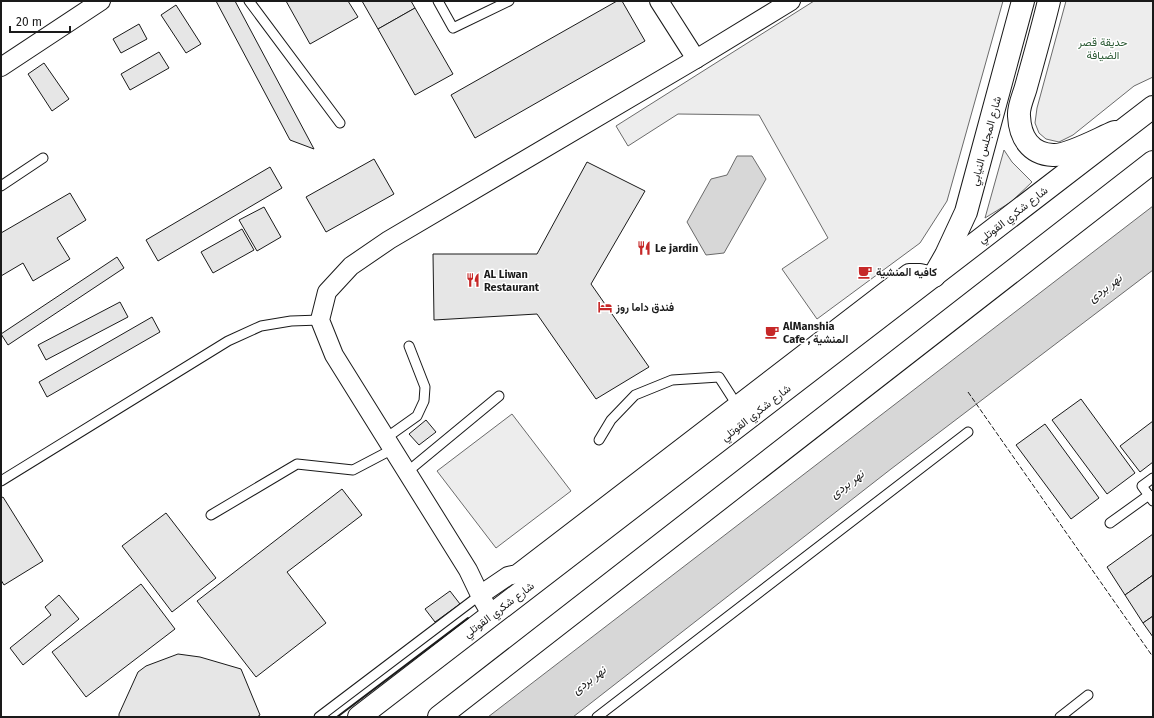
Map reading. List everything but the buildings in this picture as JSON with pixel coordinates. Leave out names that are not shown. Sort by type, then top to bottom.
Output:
[{"type":"main road","name":"شارع المجلس النيابي","points":[[934,276],[946,255],[966,212],[1023,1]]},
{"type":"main road","points":[[1049,1],[1018,115],[1021,134],[1024,139],[1034,150],[1043,154],[1064,154],[1128,126]]},
{"type":"main road","name":"شارع شكري القوتلي","points":[[359,717],[1153,107]]},
{"type":"main road","points":[[439,717],[1153,162]]},
{"type":"street","points":[[1,67],[101,1]]},
{"type":"street","points":[[658,1],[696,59]]},
{"type":"street","points":[[492,616],[468,570],[334,355],[320,320],[327,292],[350,266],[389,240],[696,59],[791,1]]},
{"type":"street","points":[[480,595],[508,576],[517,574],[909,273],[920,273],[934,276]]},
{"type":"lane","points":[[249,1],[340,123]]},
{"type":"lane","points":[[438,1],[453,28],[509,1]]},
{"type":"lane","points":[[1,186],[43,158]]},
{"type":"lane","points":[[1,481],[228,341],[262,326],[292,321],[320,320]]},
{"type":"lane","points":[[211,515],[297,464],[353,470],[389,443],[417,416],[424,401],[425,388],[409,346]]},
{"type":"lane","points":[[599,440],[611,420],[635,395],[672,380],[719,378],[737,405]]},
{"type":"lane","points":[[407,472],[499,396]]},
{"type":"lane","points":[[597,717],[968,432]]},
{"type":"lane","points":[[1110,523],[1151,498],[1142,486],[1153,478]]},
{"type":"lane","points":[[319,717],[480,595]]},
{"type":"lane","points":[[1060,717],[1088,695]]},
{"type":"shaded area","points":[[814,1],[1003,1],[947,201],[920,243],[817,319],[782,269],[828,238],[759,115],[678,114],[628,146],[616,126]]},
{"type":"shaded area","name":"حديقة قصر الضيافة","points":[[1066,1],[1153,1],[1153,77],[1134,86],[1073,135],[1059,142],[1046,139],[1039,133],[1035,123],[1037,108]]},
{"type":"shaded area","points":[[1004,150],[1012,162],[1032,182],[1011,202],[985,218]]},
{"type":"shaded area","points":[[512,414],[571,491],[496,548],[437,471]]},
{"type":"water","points":[[737,156],[752,156],[766,179],[724,253],[706,255],[687,222],[711,179],[727,175]]},
{"type":"water","name":"نهر بردى","points":[[1153,206],[1153,270],[891,469],[573,717],[488,717]]},
{"type":"fence","points":[[968,392],[1153,657]]},
{"type":"wall","points":[[337,717],[468,618]]},
{"type":"place","name":"Le jardin","points":[[644,248]]},
{"type":"place","name":"كافيه المنشية","points":[[865,272]]},
{"type":"place","name":"AL Liwan Restaurant","points":[[473,280]]},
{"type":"place","name":"فندق داما روز","points":[[605,307]]},
{"type":"place","name":"AlManshia Cafe , المنشية","points":[[772,332]]}]
